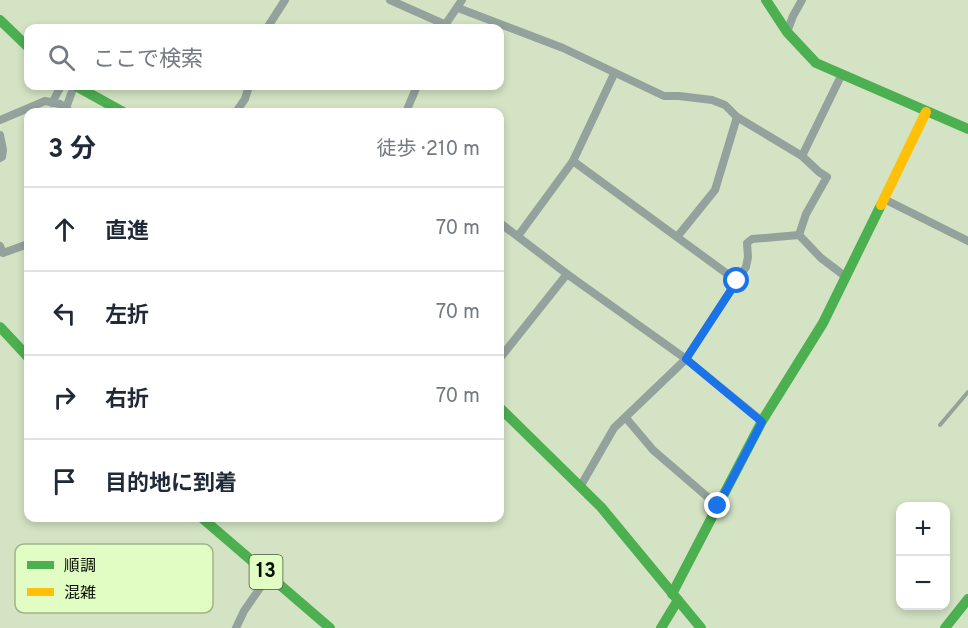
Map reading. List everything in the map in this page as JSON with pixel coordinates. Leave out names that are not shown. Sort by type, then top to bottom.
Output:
[{"type":"street","points":[[270,24],[285,0]]},
{"type":"street","points":[[390,0],[439,24]]},
{"type":"street","points":[[766,0],[788,32],[816,63],[841,76],[968,129]]},
{"type":"street","points":[[788,32],[793,16],[802,0]]},
{"type":"street","points":[[444,24],[459,3],[563,48],[664,96],[690,97],[725,105],[737,117],[802,156],[827,177],[806,214],[799,235]]},
{"type":"street","points":[[0,20],[24,43]]},
{"type":"street","points":[[518,236],[573,161],[614,74]]},
{"type":"street","points":[[802,156],[841,76]]},
{"type":"street","points":[[52,103],[59,90]]},
{"type":"street","points":[[68,108],[74,90]]},
{"type":"street","points":[[82,90],[116,108]]},
{"type":"street","points":[[239,108],[248,90]]},
{"type":"street","points":[[408,108],[415,90]]},
{"type":"street","points":[[28,108],[45,101],[63,108]]},
{"type":"street","points":[[0,120],[24,110]]},
{"type":"street","points":[[661,628],[718,506],[762,422],[824,323],[926,112]]},
{"type":"street","points":[[677,237],[715,190],[737,117]]},
{"type":"street","points":[[0,135],[3,150],[0,158]]},
{"type":"street","points":[[573,161],[737,281]]},
{"type":"street","points":[[884,199],[968,241]]},
{"type":"street","points":[[504,226],[686,359],[762,422]]},
{"type":"street","points":[[799,235],[821,258],[846,277]]},
{"type":"street","points":[[580,487],[614,428],[686,359],[746,267],[747,243],[752,240],[799,235]]},
{"type":"street","points":[[0,246],[3,253],[24,246]]},
{"type":"street","points":[[504,353],[567,274]]},
{"type":"street","points":[[0,327],[24,349]]},
{"type":"street","points":[[504,412],[601,507],[701,628]]},
{"type":"street","points":[[626,418],[653,450],[718,506]]},
{"type":"street","name":"13","points":[[207,522],[330,628]]},
{"type":"street","points":[[236,628],[244,611],[269,575]]},
{"type":"street","points":[[945,628],[968,599]]},
{"type":"lane","points":[[940,425],[968,392]]},
{"type":"traffic: fast","points":[[766,0],[787,32],[816,63],[968,129]]},
{"type":"traffic: fast","points":[[0,20],[24,43]]},
{"type":"traffic: fast","points":[[83,90],[116,108]]},
{"type":"traffic: fast","points":[[672,594],[762,421],[823,323],[881,205]]},
{"type":"traffic: fast","points":[[0,327],[24,353]]},
{"type":"traffic: fast","points":[[504,412],[601,507],[701,628]]},
{"type":"traffic: fast","points":[[207,522],[330,628]]},
{"type":"traffic: fast","points":[[945,628],[968,599]]},
{"type":"traffic: fast","points":[[661,628],[678,600]]},
{"type":"traffic: slow","points":[[881,205],[926,112]]},
{"type":"route","points":[[718,506],[762,422],[686,359],[737,281]]}]
